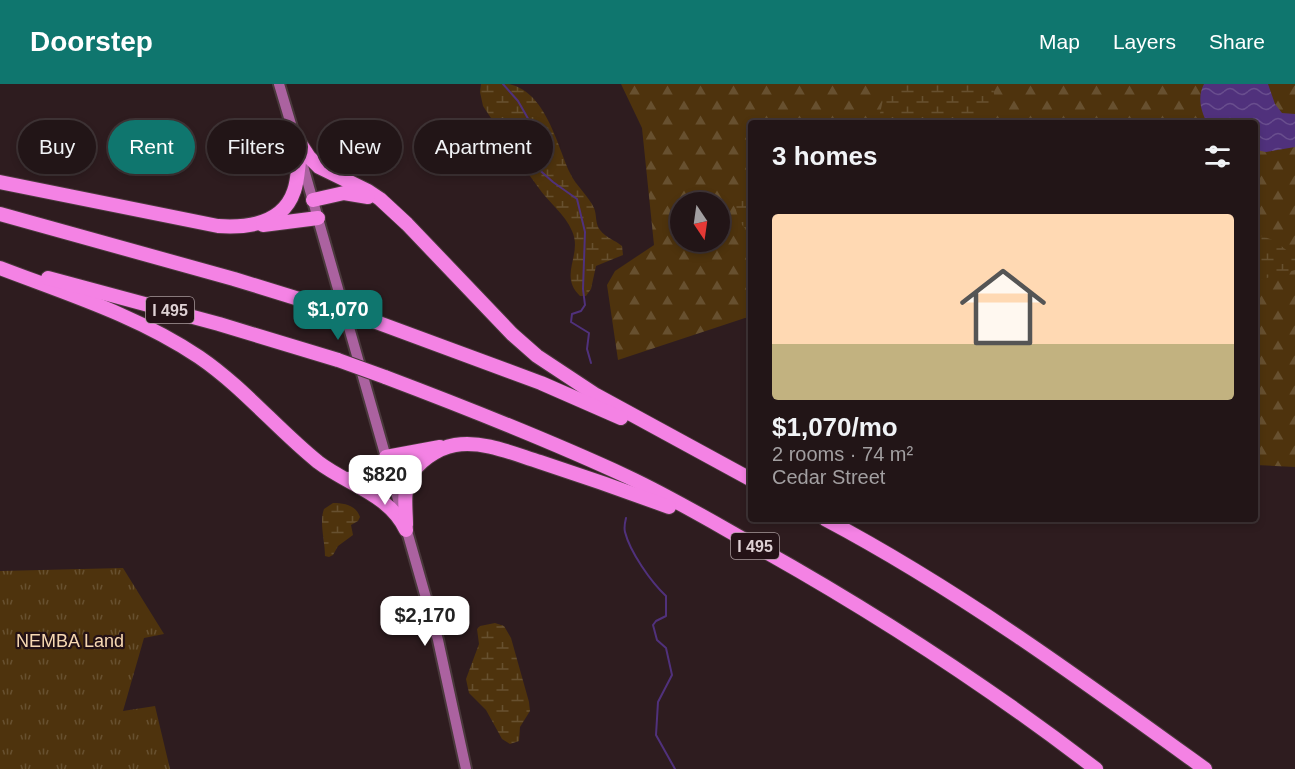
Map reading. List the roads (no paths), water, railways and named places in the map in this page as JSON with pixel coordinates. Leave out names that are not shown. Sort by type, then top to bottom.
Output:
[{"type":"highway","points":[[306,152],[319,167],[368,191],[389,207],[512,334],[537,356],[596,395],[729,469]]},
{"type":"highway","points":[[250,226],[279,213],[290,202],[297,174]]},
{"type":"highway","points":[[0,182],[218,226],[250,226],[318,218]]},
{"type":"highway","points":[[313,200],[347,193],[366,196],[389,207]]},
{"type":"highway","points":[[0,214],[368,319],[541,383],[635,424],[748,478]]},
{"type":"highway","points":[[0,267],[139,322],[201,358],[317,461],[337,476],[387,504],[400,517],[406,530]]},
{"type":"highway","name":"I 495","points":[[0,267],[164,308],[338,360],[468,409],[629,478],[721,526],[886,622],[998,697],[1096,769]]},
{"type":"highway","points":[[386,457],[453,445],[504,450],[599,481],[721,526]]},
{"type":"highway","points":[[406,530],[406,490],[411,476],[425,460],[453,445]]},
{"type":"highway","points":[[337,476],[365,480],[390,474]]},
{"type":"highway","points":[[830,522],[910,566],[1028,643],[1205,769]]},
{"type":"main road","points":[[279,84],[290,120]]},
{"type":"main road","points":[[306,174],[440,650],[466,769]]},
{"type":"water","points":[[1204,84],[1268,84],[1275,104],[1282,113],[1295,114],[1295,147],[1266,152],[1258,150],[1258,120],[1206,120],[1201,94]]},
{"type":"waterway","points":[[503,84],[518,101],[530,122],[535,166],[577,199],[585,232],[583,289],[585,305],[581,311],[572,314],[571,322],[589,333],[587,349],[591,363]]},
{"type":"waterway","points":[[626,518],[625,530],[631,548],[648,575],[666,596],[666,616],[653,625],[657,640],[666,648],[672,675],[658,702],[656,735],[675,769]]},
{"type":"park label","name":"NEMBA Land","points":[[70,641]]}]
